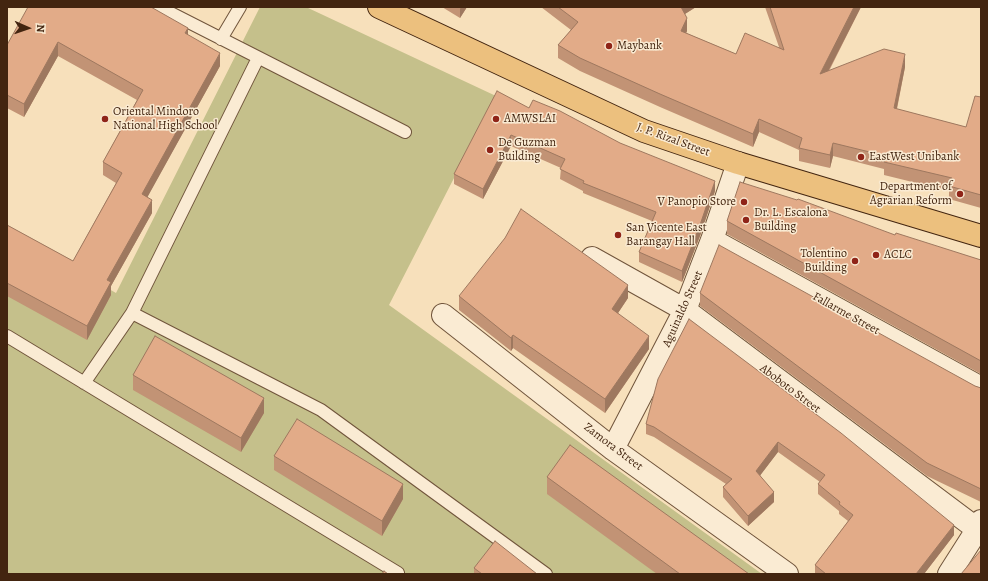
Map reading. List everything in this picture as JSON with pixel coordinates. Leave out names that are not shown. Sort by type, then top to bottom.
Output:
[{"type":"highway","name":"J. P. Rizal Street","points":[[379,7],[644,131],[738,163],[981,236]]},
{"type":"street","name":"Aguinaldo Street","points":[[614,449],[685,310],[712,240],[738,163]]},
{"type":"street","name":"Fallarme Street","points":[[712,240],[981,388]]},
{"type":"street","name":"Aboboto Street","points":[[592,258],[685,310],[980,528]]},
{"type":"street","name":"Zamora Street","points":[[443,315],[614,449],[787,574]]},
{"type":"street","points":[[949,574],[980,528]]},
{"type":"lane","points":[[159,7],[405,132]]},
{"type":"lane","points":[[222,39],[240,7]]},
{"type":"lane","points":[[84,383],[132,313],[258,58]]},
{"type":"lane","points":[[132,313],[322,410],[546,574]]},
{"type":"lane","points":[[7,336],[398,573]]},
{"type":"shaded area","points":[[260,7],[306,7],[496,96],[389,305],[762,574],[7,574],[7,231],[116,293]]},
{"type":"building","points":[[28,7],[151,7],[188,28],[185,33],[220,53],[142,194],[152,200],[107,280],[111,282],[87,326],[7,283],[7,225],[73,261],[122,173],[103,162],[143,90],[58,42],[24,104],[7,95],[7,45]]},
{"type":"building","points":[[558,7],[681,7],[687,18],[681,31],[736,54],[745,33],[784,50],[770,7],[854,7],[820,74],[884,49],[905,54],[894,108],[966,127],[975,96],[981,97],[981,195],[949,186],[952,178],[884,162],[886,156],[833,143],[830,155],[799,148],[802,138],[759,119],[753,134],[660,94],[580,58],[558,45],[578,22]]},
{"type":"building","points":[[497,91],[529,108],[533,100],[560,111],[620,143],[715,181],[682,271],[639,252],[656,212],[583,183],[584,181],[560,169],[565,159],[511,135],[483,189],[454,174]]},
{"type":"building","points":[[740,182],[797,200],[798,199],[895,235],[896,233],[981,260],[981,361],[727,221]]},
{"type":"building","points":[[521,209],[628,285],[612,309],[649,336],[605,399],[513,335],[511,338],[459,296],[505,238]]},
{"type":"building","points":[[719,245],[981,388],[981,489],[927,463],[700,293]]},
{"type":"building","points":[[689,319],[841,433],[954,525],[916,574],[826,574],[815,565],[853,515],[818,484],[825,475],[778,442],[756,471],[774,492],[748,516],[723,487],[732,479],[654,427],[646,424],[658,379]]},
{"type":"building","points":[[155,336],[264,398],[241,438],[133,375]]},
{"type":"building","points":[[297,419],[403,484],[382,521],[274,456]]},
{"type":"building","points":[[570,445],[749,574],[680,574],[547,477]]},
{"type":"building","points":[[495,541],[537,574],[482,574],[474,568]]},
{"type":"building","points":[[981,550],[981,574],[961,574]]},
{"type":"place","name":"Maybank","points":[[609,46]]},
{"type":"place","name":"Oriental Mindoro National High School","points":[[105,119]]},
{"type":"place","name":"AMWSLAI","points":[[496,119]]},
{"type":"place","name":"De Guzman Building","points":[[490,150]]},
{"type":"place","name":"EastWest Unibank","points":[[861,157]]},
{"type":"place","name":"Department of Agrarian Reform","points":[[960,194]]},
{"type":"place","name":"V Panopio Store","points":[[744,202]]},
{"type":"place","name":"Dr. L. Escalona Building","points":[[746,220]]},
{"type":"place","name":"San Vicente East Barangay Hall","points":[[618,235]]},
{"type":"place","name":"ACLC","points":[[876,255]]},
{"type":"place","name":"Tolentino Building","points":[[855,261]]}]
